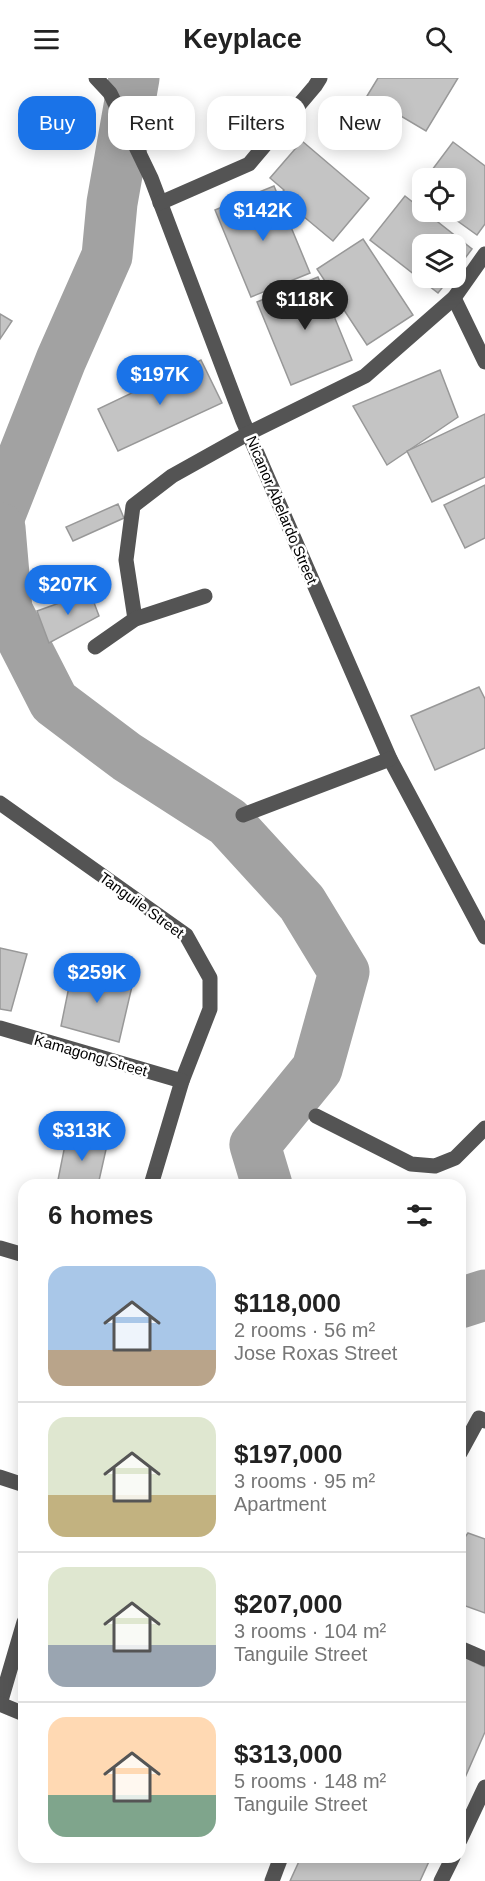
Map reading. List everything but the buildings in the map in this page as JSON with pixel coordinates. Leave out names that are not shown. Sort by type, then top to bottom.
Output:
[{"type":"street","name":"Nicanor Abelardo Street","points":[[96,78],[110,93],[132,137],[249,433],[390,759],[485,937]]},
{"type":"street","points":[[160,203],[249,164],[320,78]]},
{"type":"street","points":[[135,619],[126,561],[133,506],[172,476],[249,433],[365,376],[454,298],[485,254]]},
{"type":"street","points":[[454,298],[485,362]]},
{"type":"street","points":[[95,647],[135,619],[205,596]]},
{"type":"street","points":[[243,815],[390,759]]},
{"type":"street","name":"Tanguile Street","points":[[0,803],[186,936],[210,978],[210,1009],[182,1081],[154,1179]]},
{"type":"street","name":"Kamagong Street","points":[[0,1029],[182,1081]]},
{"type":"street","points":[[316,1116],[411,1164],[435,1166],[455,1158],[485,1128]]},
{"type":"street","points":[[0,1248],[18,1253]]},
{"type":"street","points":[[466,1444],[482,1419]]},
{"type":"street","points":[[0,1477],[18,1483]]},
{"type":"street","points":[[18,1642],[0,1704],[18,1712]]},
{"type":"street","points":[[466,1651],[485,1659]]},
{"type":"street","points":[[466,1827],[485,1787]]},
{"type":"street","points":[[272,1881],[279,1863]]},
{"type":"street","points":[[441,1881],[450,1863]]},
{"type":"waterway","points":[[0,515],[61,360],[107,256],[112,203],[134,78]]},
{"type":"waterway","points":[[0,528],[7,610],[54,702],[127,757],[228,822],[302,903],[344,972],[317,1069],[255,1145],[265,1179]]},
{"type":"waterway","points":[[466,1301],[485,1295]]}]
